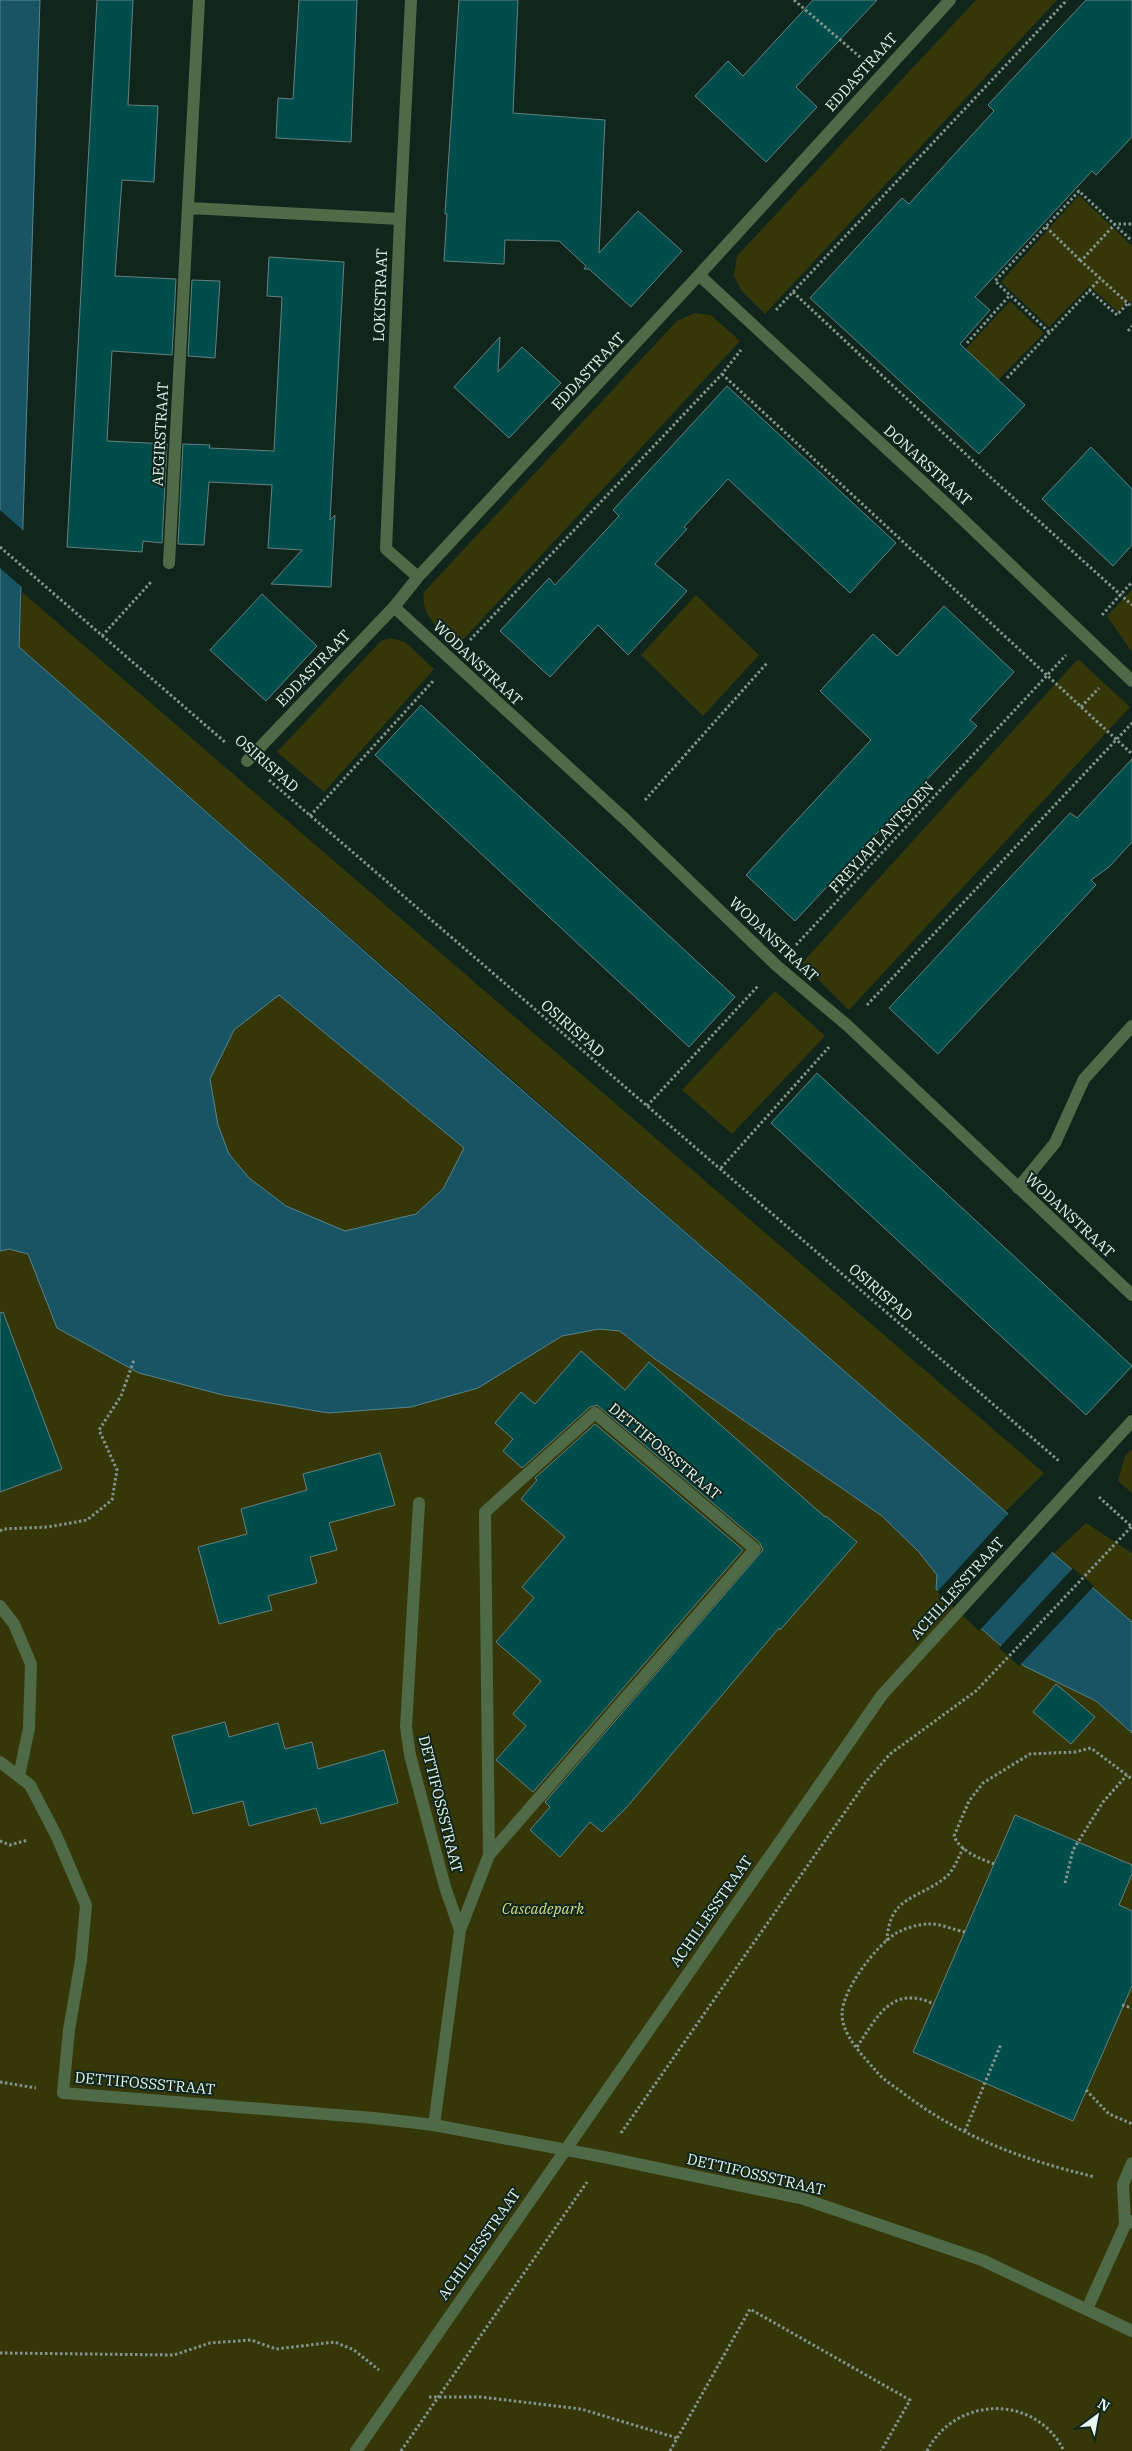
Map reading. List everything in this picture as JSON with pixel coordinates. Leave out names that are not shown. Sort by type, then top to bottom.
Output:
[{"type":"street","name":"AEGIRSTRAAT","points":[[169,564],[199,0]]},
{"type":"street","name":"LOKISTRAAT","points":[[411,0],[386,549],[418,577]]},
{"type":"street","name":"EDDASTRAAT","points":[[247,761],[394,607],[418,577],[699,275],[880,74],[950,0]]},
{"type":"street","points":[[189,208],[400,219]]},
{"type":"street","name":"DONARSTRAAT","points":[[699,275],[757,331],[954,511],[1132,682]]},
{"type":"street","name":"WODANSTRAAT","points":[[394,607],[627,821],[777,966],[848,1026],[1132,1295]]},
{"type":"street","points":[[1018,1188],[1055,1143],[1084,1079],[1132,1026]]},
{"type":"street","name":"DETTIFOSSSTRAAT","points":[[434,2125],[460,1930],[488,1855],[755,1549],[595,1413],[485,1512],[488,1855]]},
{"type":"street","name":"ACHILLESSTRAAT","points":[[356,2451],[882,1696],[1078,1478],[1132,1422]]},
{"type":"street","name":"DETTIFOSSSTRAAT","points":[[419,1503],[406,1727],[412,1765],[445,1887],[460,1930]]},
{"type":"street","points":[[0,1606],[14,1624],[31,1664],[29,1728],[19,1776]]},
{"type":"street","name":"DETTIFOSSSTRAAT","points":[[0,1762],[30,1784],[57,1836],[86,1905],[81,1960],[69,2030],[63,2093],[374,2118],[434,2125],[564,2151],[604,2157],[804,2199],[982,2260],[1132,2331]]},
{"type":"street","points":[[1086,2309],[1128,2223],[1123,2184],[1132,2163]]},
{"type":"path","points":[[794,0],[880,74]]},
{"type":"path","points":[[310,816],[451,660],[722,374],[757,331],[1067,0]]},
{"type":"path","points":[[1049,332],[995,281],[1079,191],[1132,241]]},
{"type":"path","points":[[1081,261],[1115,224],[1131,224]]},
{"type":"path","points":[[1046,227],[1132,307]]},
{"type":"path","points":[[1007,378],[1100,279]]},
{"type":"path","points":[[1089,290],[1117,315],[1128,303]]},
{"type":"path","points":[[793,292],[988,475],[1132,605]]},
{"type":"path","points":[[967,343],[1010,295]]},
{"type":"path","points":[[1128,330],[1132,326]]},
{"type":"path","points":[[722,374],[1132,754]]},
{"type":"path","name":"OSIRISPAD","points":[[0,547],[310,816],[721,1168],[1132,1526]]},
{"type":"path","points":[[102,636],[169,564]]},
{"type":"path","name":"FREYJAPLANTSOEN","points":[[647,1106],[1132,582]]},
{"type":"path","points":[[627,821],[767,663]]},
{"type":"path","points":[[721,1168],[848,1026],[1132,723]]},
{"type":"path","points":[[0,1531],[3,1529],[48,1527],[86,1520],[112,1500],[117,1470],[99,1430],[121,1396],[134,1360]]},
{"type":"path","points":[[401,2451],[866,1782],[890,1754],[976,1692],[1132,1526]]},
{"type":"path","points":[[994,1864],[978,1858],[964,1847],[956,1840],[955,1831],[969,1801],[983,1784],[1030,1754],[1075,1752],[1091,1748],[1132,1779]]},
{"type":"path","points":[[1065,1883],[1073,1850],[1103,1802],[1127,1775]]},
{"type":"path","points":[[887,1941],[889,1923],[898,1906],[947,1876],[954,1868],[964,1847]]},
{"type":"path","points":[[965,1932],[929,1923],[896,1933],[874,1953],[844,2000],[842,2014],[845,2028],[878,2074],[924,2109],[986,2143],[1039,2164],[1123,2184]]},
{"type":"path","points":[[857,2047],[883,2008],[900,2000],[911,1998],[923,1999],[934,2004]]},
{"type":"path","points":[[1122,2005],[1132,2008]]},
{"type":"path","points":[[964,2131],[1001,2044]]},
{"type":"path","name":"DETTIFOSSSTRAAT","points":[[0,2082],[63,2093]]},
{"type":"path","points":[[1086,2090],[1109,2114],[1132,2124]]},
{"type":"path","points":[[670,2451],[750,2308],[910,2400],[881,2451]]},
{"type":"path","points":[[0,2353],[174,2355],[210,2343],[251,2340],[276,2350],[335,2342],[354,2350],[416,2398],[438,2396],[481,2397],[581,2409],[677,2438]]},
{"type":"path","points":[[927,2451],[937,2435],[957,2418],[973,2411],[999,2408],[1016,2410],[1040,2422],[1053,2434],[1064,2451]]},
{"type":"green space","points":[[976,0],[1057,0],[765,314],[741,290],[734,276],[737,256]]},
{"type":"green space","points":[[1079,195],[1132,246],[1132,303],[1128,301],[1118,312],[1089,286],[1049,327],[1001,282]]},
{"type":"green space","points":[[1010,301],[1044,333],[998,380],[965,350]]},
{"type":"green space","points":[[695,313],[711,315],[740,341],[458,645],[429,616],[425,609],[424,592],[677,321]]},
{"type":"green space","points":[[1132,590],[1132,652],[1107,616]]},
{"type":"green space","points":[[22,592],[1044,1473],[1005,1512],[19,647]]},
{"type":"green space","points":[[696,595],[759,655],[703,716],[641,655]]},
{"type":"green space","points":[[390,638],[405,642],[434,669],[324,792],[277,752],[381,641]]},
{"type":"green space","points":[[1078,659],[1130,707],[849,1010],[802,963]]},
{"type":"green space","name":"Cascadepark","points":[[0,746],[1132,1705],[1132,2451],[0,2451]]},
{"type":"green space","points":[[775,991],[825,1036],[732,1134],[682,1090]]},
{"type":"green space","points":[[1132,1449],[1132,1493],[1118,1481],[1125,1456]]},
{"type":"green space","points":[[1086,1523],[1132,1553],[1132,1622],[1053,1554]]},
{"type":"water","points":[[0,0],[40,0],[19,647],[492,1064],[1132,1622],[1132,1733],[1096,1701],[1024,1666],[936,1589],[937,1575],[919,1552],[882,1516],[655,1359],[620,1331],[599,1329],[562,1336],[478,1388],[411,1407],[328,1413],[223,1395],[139,1373],[57,1328],[28,1254],[9,1249],[0,1251]],"holes":[[[279,995],[464,1148],[443,1189],[416,1214],[345,1231],[286,1206],[249,1178],[229,1154],[218,1125],[210,1079],[234,1030]]]},
{"type":"pier","points":[[0,510],[26,533],[25,590],[0,568]]},
{"type":"pier","points":[[1009,1513],[1053,1551],[979,1631],[937,1592]]},
{"type":"pier","points":[[1073,1568],[1094,1586],[1019,1666],[999,1648]]},
{"type":"building","points":[[97,0],[133,0],[128,105],[158,106],[154,182],[122,180],[115,276],[176,279],[172,355],[112,351],[107,441],[167,444],[162,543],[143,541],[142,552],[67,547]]},
{"type":"building","points":[[299,0],[357,0],[351,142],[276,138],[278,98],[293,99]]},
{"type":"building","points":[[459,0],[518,0],[513,113],[605,120],[599,253],[638,211],[682,251],[631,307],[589,269],[584,269],[586,266],[559,241],[505,240],[504,264],[444,261],[447,214],[445,214]]},
{"type":"building","points":[[813,0],[877,0],[796,87],[817,107],[766,162],[695,96],[728,61],[743,76]]},
{"type":"building","points":[[1086,0],[1132,0],[1132,137],[1096,175],[1092,171],[975,297],[990,310],[960,344],[1025,405],[979,454],[810,298],[902,198],[909,204],[994,111],[988,105]]},
{"type":"building","points":[[269,257],[344,262],[330,520],[335,515],[331,587],[271,584],[302,550],[268,548],[272,485],[209,482],[204,545],[178,544],[183,444],[210,445],[209,448],[274,451],[282,297],[267,296]]},
{"type":"building","points":[[192,280],[220,281],[215,358],[188,356]]},
{"type":"building","points":[[500,337],[498,372],[522,347],[561,383],[509,438],[454,387]]},
{"type":"building","points":[[727,386],[896,543],[850,593],[728,479],[684,527],[687,529],[655,564],[687,591],[628,655],[598,625],[550,677],[500,631],[549,578],[555,585],[619,516],[613,510]]},
{"type":"building","points":[[1091,447],[1132,489],[1132,545],[1113,566],[1042,499]]},
{"type":"building","points":[[262,594],[317,646],[266,701],[210,650]]},
{"type":"building","points":[[944,606],[1014,672],[970,720],[977,726],[795,921],[746,875],[871,740],[820,691],[873,634],[897,656]]},
{"type":"building","points":[[421,705],[735,997],[689,1047],[375,755]]},
{"type":"building","points":[[1132,759],[1132,842],[1109,867],[1091,880],[1096,885],[938,1054],[889,1008],[1070,813],[1077,818]]},
{"type":"building","points":[[817,1073],[1132,1366],[1086,1415],[771,1123]]},
{"type":"building","points":[[3,1312],[62,1469],[0,1492],[0,1313]]},
{"type":"building","points":[[581,1351],[625,1390],[649,1362],[825,1517],[857,1542],[780,1630],[779,1628],[626,1808],[602,1832],[590,1822],[560,1857],[530,1830],[550,1807],[545,1802],[763,1550],[760,1543],[597,1405],[590,1407],[522,1468],[503,1451],[513,1439],[495,1423],[521,1392],[535,1404]]},
{"type":"building","points":[[595,1424],[743,1550],[533,1792],[496,1760],[526,1726],[513,1714],[541,1681],[496,1642],[534,1598],[522,1587],[565,1537],[521,1499],[537,1480],[535,1478]]},
{"type":"building","points":[[380,1453],[395,1505],[329,1523],[337,1550],[310,1557],[317,1583],[268,1596],[272,1610],[219,1624],[198,1547],[247,1534],[241,1509],[307,1490],[303,1474]]},
{"type":"building","points":[[1056,1684],[1095,1717],[1071,1744],[1033,1712]]},
{"type":"building","points":[[225,1722],[229,1737],[278,1723],[285,1749],[312,1742],[318,1769],[384,1750],[398,1803],[321,1824],[316,1808],[249,1826],[243,1801],[193,1814],[172,1736]]},
{"type":"building","points":[[1015,1815],[1132,1865],[1132,1874],[1119,1905],[1132,1911],[1132,1986],[1073,2121],[913,2052]]}]
